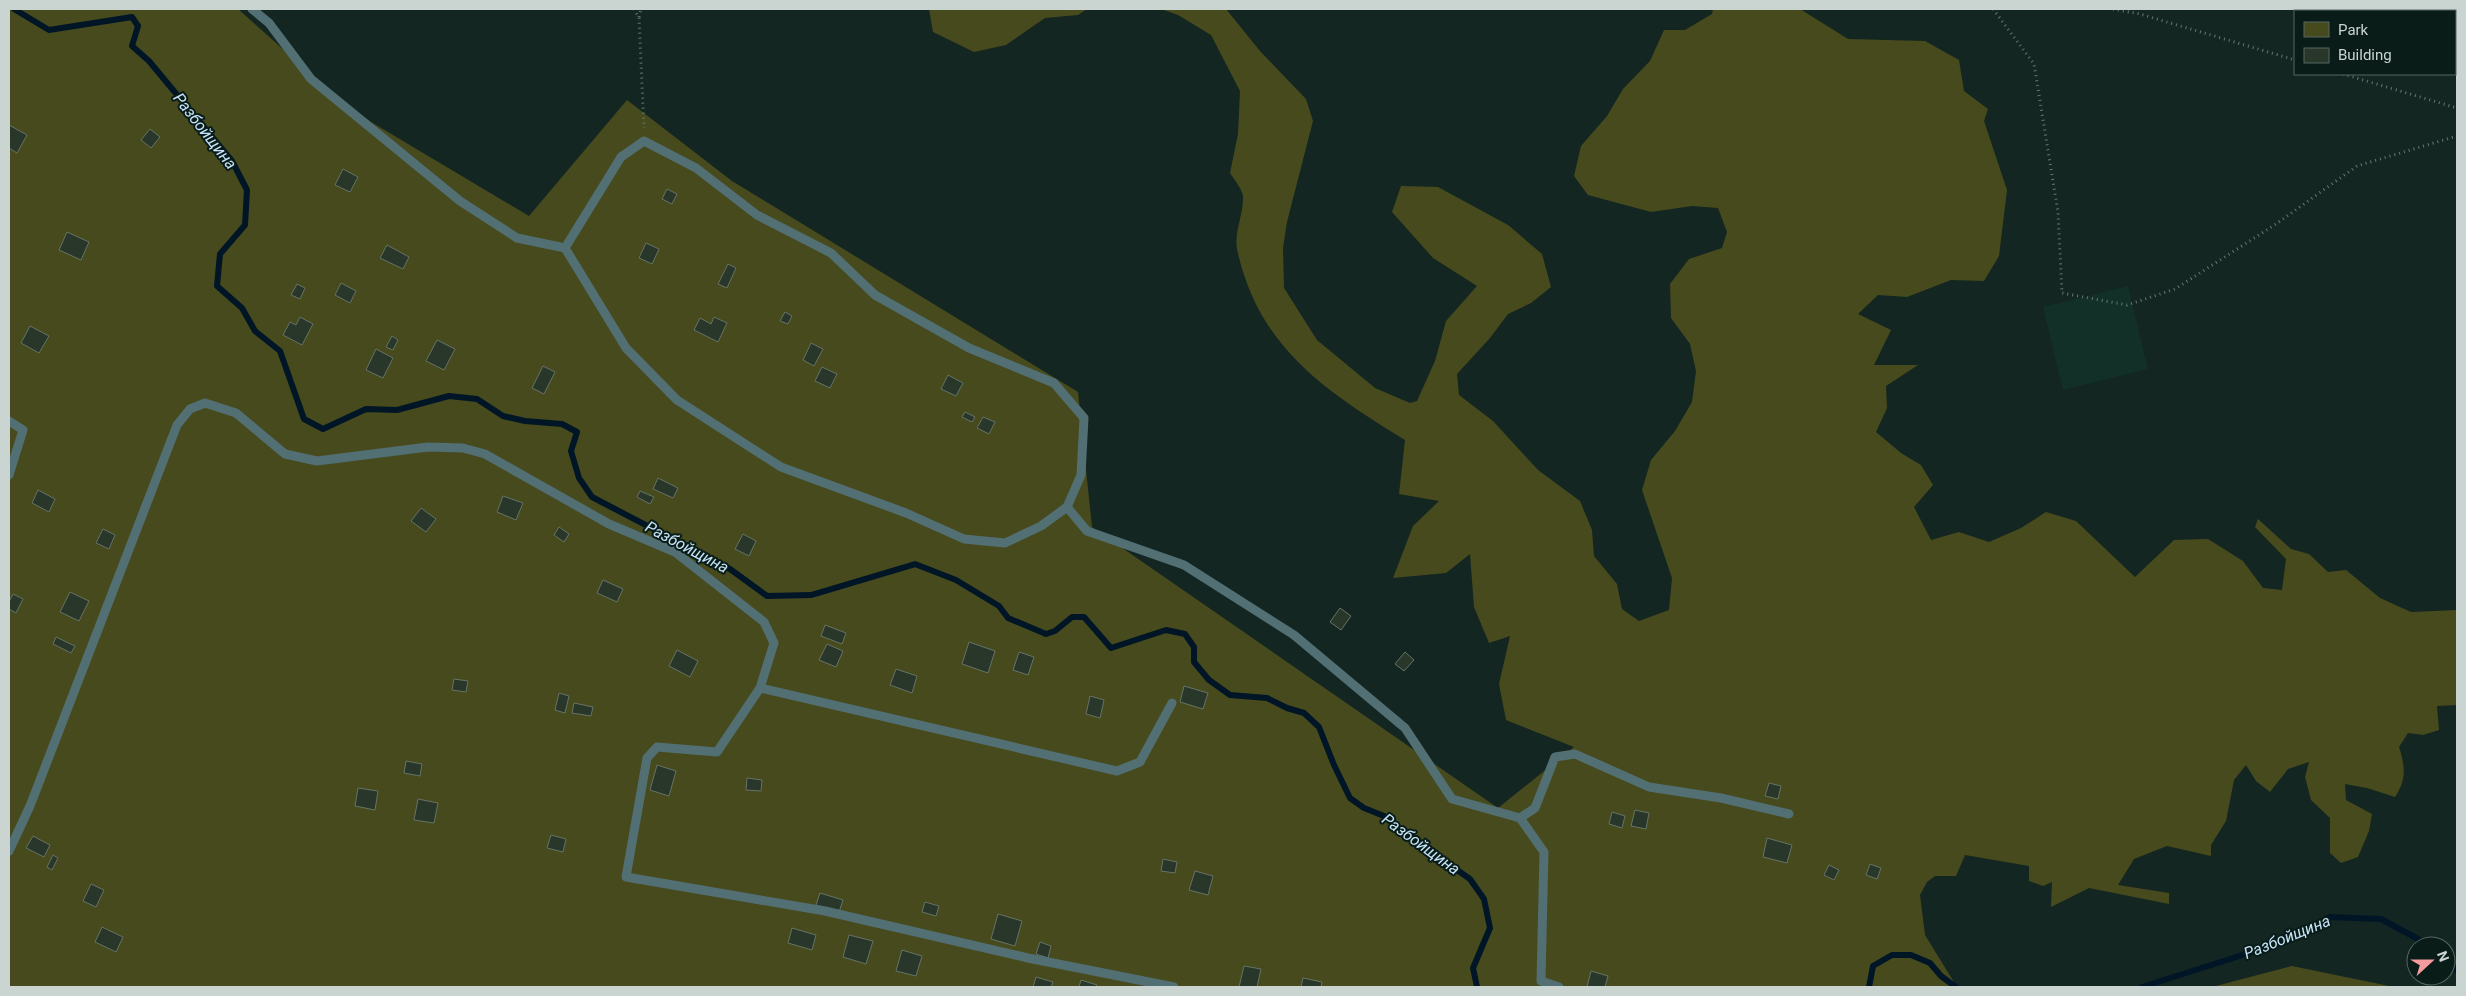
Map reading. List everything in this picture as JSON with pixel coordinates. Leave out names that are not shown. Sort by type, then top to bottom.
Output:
[{"type":"lane","points":[[252,9],[269,23],[311,80],[460,201],[517,238],[565,248],[626,348],[671,394],[677,400],[781,467],[906,513],[964,540],[1005,544],[1041,526],[1067,507],[1081,474],[1084,418],[1054,383],[969,348],[875,294],[831,253],[757,215],[696,168],[644,141],[622,157],[565,248]]},
{"type":"lane","points":[[9,851],[30,806],[177,425],[190,409],[205,403],[236,413],[285,454],[318,461],[428,447],[463,448],[485,454],[609,524],[676,552],[764,622],[774,643],[760,688],[717,752],[657,747],[647,758],[626,877],[825,911],[1028,958],[1174,987]]},
{"type":"lane","points":[[9,421],[23,430],[9,474]]},
{"type":"lane","points":[[1067,507],[1087,531],[1184,565],[1294,635],[1405,728],[1452,799],[1520,818],[1544,852],[1541,982],[1559,987]]},
{"type":"lane","points":[[760,688],[1117,771],[1140,762],[1172,703]]},
{"type":"lane","points":[[1520,818],[1535,808],[1555,756],[1575,754],[1649,787],[1721,798],[1790,814]]},
{"type":"path","points":[[634,9],[639,18]]},
{"type":"path","points":[[641,9],[639,18],[644,141]]},
{"type":"path","points":[[1993,9],[2034,64],[2058,212],[2062,293],[2127,305],[2174,289],[2276,224],[2357,166],[2457,136]]},
{"type":"path","points":[[2113,9],[2140,14],[2294,60]]},
{"type":"path","points":[[2346,75],[2457,108]]},
{"type":"shaded area","points":[[2128,286],[2148,369],[2063,390],[2043,307]]},
{"type":"green space","points":[[9,9],[238,9],[351,110],[529,216],[627,100],[732,181],[1078,392],[1092,527],[1498,808],[1574,747],[1506,720],[1499,684],[1510,636],[1489,643],[1474,607],[1470,554],[1446,573],[1393,578],[1413,526],[1439,501],[1399,494],[1405,440],[1322,384],[1278,340],[1261,313],[1247,283],[1236,243],[1243,196],[1240,187],[1230,173],[1238,134],[1240,91],[1211,35],[1178,15],[1161,9],[1226,9],[1260,51],[1306,99],[1313,121],[1287,222],[1283,248],[1284,288],[1317,340],[1375,388],[1410,403],[1417,401],[1435,361],[1446,321],[1477,286],[1433,258],[1392,212],[1401,186],[1438,187],[1508,225],[1542,254],[1551,287],[1531,303],[1508,314],[1490,338],[1457,374],[1459,395],[1493,421],[1538,470],[1580,501],[1592,530],[1594,556],[1617,584],[1622,609],[1639,621],[1669,610],[1672,578],[1642,490],[1651,460],[1675,431],[1692,402],[1696,371],[1690,344],[1671,318],[1670,284],[1689,259],[1722,248],[1727,232],[1718,208],[1692,206],[1651,212],[1588,195],[1574,176],[1581,146],[1607,116],[1623,89],[1650,61],[1664,30],[1685,30],[1712,14],[1713,9],[1800,9],[1848,39],[1925,41],[1959,60],[1964,91],[1988,109],[1984,121],[2007,190],[1999,256],[1984,281],[1951,280],[1907,297],[1878,295],[1858,314],[1891,330],[1874,365],[1918,365],[1886,386],[1887,408],[1876,432],[1901,453],[1921,465],[1933,485],[1914,507],[1931,540],[1959,532],[1989,542],[2021,528],[2046,512],[2076,521],[2135,577],[2174,540],[2208,539],[2243,561],[2263,588],[2282,590],[2286,559],[2255,527],[2258,519],[2291,549],[2309,554],[2328,572],[2346,570],[2380,598],[2411,612],[2457,610],[2457,705],[2437,706],[2439,730],[2423,735],[2408,733],[2399,747],[2404,772],[2402,784],[2395,797],[2367,788],[2345,784],[2346,800],[2372,814],[2369,831],[2358,857],[2341,863],[2330,853],[2330,818],[2311,800],[2305,777],[2309,762],[2288,769],[2270,792],[2256,781],[2246,765],[2234,780],[2226,821],[2211,845],[2211,856],[2167,846],[2134,859],[2118,885],[2169,893],[2169,904],[2089,888],[2051,907],[2052,882],[2043,886],[2029,881],[2029,866],[1965,855],[1956,876],[1935,876],[1927,882],[1920,895],[1925,935],[1957,987],[9,987]]},
{"type":"green space","points":[[929,9],[1087,9],[1078,15],[1045,18],[1006,45],[974,52],[933,32]]},
{"type":"green space","points":[[2292,966],[2394,987],[2212,987]]},
{"type":"building","points":[[9,125],[27,135],[17,153],[9,148]]},
{"type":"building","points":[[150,129],[160,137],[151,148],[141,140]]},
{"type":"building","points":[[343,169],[358,177],[350,192],[335,185]]},
{"type":"building","points":[[667,189],[677,194],[672,204],[662,199]]},
{"type":"building","points":[[67,232],[89,242],[81,260],[59,250]]},
{"type":"building","points":[[646,243],[659,249],[652,264],[639,258]]},
{"type":"building","points":[[387,245],[409,257],[403,269],[380,258]]},
{"type":"building","points":[[728,264],[736,268],[727,288],[718,284]]},
{"type":"building","points":[[341,283],[356,291],[350,303],[335,295]]},
{"type":"building","points":[[297,284],[305,288],[300,299],[291,295]]},
{"type":"building","points":[[785,312],[792,316],[788,324],[780,321]]},
{"type":"building","points":[[300,317],[313,324],[302,345],[283,335],[290,322],[296,325]]},
{"type":"building","points":[[714,317],[727,323],[718,342],[694,330],[700,318],[711,324]]},
{"type":"building","points":[[30,326],[49,336],[39,353],[21,343]]},
{"type":"building","points":[[392,336],[398,340],[393,350],[386,347]]},
{"type":"building","points":[[437,340],[455,349],[444,370],[426,361]]},
{"type":"building","points":[[811,343],[823,349],[814,366],[803,360]]},
{"type":"building","points":[[376,349],[393,358],[383,378],[366,370]]},
{"type":"building","points":[[543,366],[555,372],[544,394],[532,388]]},
{"type":"building","points":[[822,367],[837,374],[830,388],[815,381]]},
{"type":"building","points":[[948,375],[963,383],[956,396],[941,389]]},
{"type":"building","points":[[965,412],[975,417],[972,422],[962,417]]},
{"type":"building","points":[[983,417],[995,422],[989,434],[977,428]]},
{"type":"building","points":[[658,478],[678,488],[673,498],[653,489]]},
{"type":"building","points":[[38,490],[55,499],[49,512],[32,503]]},
{"type":"building","points":[[640,491],[654,497],[650,504],[637,497]]},
{"type":"building","points":[[503,496],[523,503],[516,520],[497,512]]},
{"type":"building","points":[[421,508],[436,519],[426,532],[411,521]]},
{"type":"building","points":[[559,527],[569,534],[564,542],[554,535]]},
{"type":"building","points":[[103,529],[115,535],[109,549],[96,543]]},
{"type":"building","points":[[743,534],[756,541],[749,556],[735,549]]},
{"type":"building","points":[[603,580],[623,589],[617,602],[597,593]]},
{"type":"building","points":[[70,592],[89,601],[79,621],[60,612]]},
{"type":"building","points":[[13,594],[23,599],[16,613],[9,609],[9,602]]},
{"type":"building","points":[[1340,608],[1351,616],[1341,630],[1330,622]]},
{"type":"building","points":[[825,625],[846,633],[842,644],[821,636]]},
{"type":"building","points":[[56,637],[75,646],[71,653],[53,644]]},
{"type":"building","points":[[969,642],[995,651],[988,673],[962,664]]},
{"type":"building","points":[[827,644],[843,651],[836,667],[819,660]]},
{"type":"building","points":[[677,650],[698,661],[690,677],[669,666]]},
{"type":"building","points":[[1019,652],[1034,657],[1028,675],[1013,670]]},
{"type":"building","points":[[1405,652],[1414,660],[1404,671],[1395,664]]},
{"type":"building","points":[[896,669],[917,676],[912,693],[890,685]]},
{"type":"building","points":[[454,679],[468,681],[466,692],[452,690]]},
{"type":"building","points":[[1184,686],[1208,693],[1203,709],[1180,702]]},
{"type":"building","points":[[559,693],[569,696],[565,713],[555,710]]},
{"type":"building","points":[[1090,696],[1104,700],[1100,718],[1086,714]]},
{"type":"building","points":[[574,703],[593,707],[591,716],[572,713]]},
{"type":"building","points":[[406,761],[422,764],[420,776],[404,773]]},
{"type":"building","points":[[657,765],[676,771],[669,796],[650,790]]},
{"type":"building","points":[[747,778],[762,780],[761,791],[746,790]]},
{"type":"building","points":[[1769,783],[1781,786],[1778,799],[1765,796]]},
{"type":"building","points":[[358,788],[378,791],[375,810],[355,806]]},
{"type":"building","points":[[418,799],[438,803],[434,823],[414,820]]},
{"type":"building","points":[[1635,810],[1649,813],[1646,829],[1631,826]]},
{"type":"building","points":[[1612,812],[1625,816],[1622,828],[1609,824]]},
{"type":"building","points":[[551,835],[566,839],[563,852],[547,848]]},
{"type":"building","points":[[33,836],[50,845],[44,857],[26,848]]},
{"type":"building","points":[[1767,838],[1792,845],[1787,863],[1763,857]]},
{"type":"building","points":[[53,855],[58,858],[52,870],[47,867]]},
{"type":"building","points":[[1163,859],[1177,862],[1175,873],[1161,871]]},
{"type":"building","points":[[1870,864],[1881,868],[1877,879],[1866,875]]},
{"type":"building","points":[[1829,865],[1839,870],[1834,880],[1824,875]]},
{"type":"building","points":[[1195,871],[1213,876],[1208,895],[1189,890]]},
{"type":"building","points":[[91,884],[104,890],[96,907],[83,901]]},
{"type":"building","points":[[820,893],[843,900],[839,912],[816,905]]},
{"type":"building","points":[[925,902],[939,906],[936,916],[922,912]]},
{"type":"building","points":[[998,914],[1022,921],[1015,946],[991,939]]},
{"type":"building","points":[[102,927],[123,937],[116,952],[95,942]]},
{"type":"building","points":[[792,928],[816,935],[812,950],[788,943]]},
{"type":"building","points":[[849,935],[873,941],[866,964],[843,957]]},
{"type":"building","points":[[1040,942],[1051,946],[1048,958],[1036,954]]},
{"type":"building","points":[[902,950],[922,956],[916,976],[896,971]]},
{"type":"building","points":[[1244,966],[1261,969],[1257,987],[1239,987]]},
{"type":"building","points":[[1591,971],[1608,976],[1605,987],[1587,987]]},
{"type":"building","points":[[1036,977],[1053,982],[1051,987],[1033,987]]},
{"type":"building","points":[[1303,978],[1322,982],[1321,987],[1301,987]]},
{"type":"building","points":[[1081,980],[1097,985],[1096,987],[1079,987]]},
{"type":"waterway","name":"Разбойщина","points":[[14,9],[49,30],[132,17],[138,26],[132,46],[149,61],[232,161],[247,190],[245,225],[220,254],[217,286],[242,308],[255,331],[280,351],[304,419],[323,429],[366,409],[397,410],[449,396],[477,399],[503,416],[525,421],[562,424],[577,432],[571,451],[579,478],[592,497],[730,569],[767,596],[811,595],[915,564],[956,580],[999,606],[1008,618],[1046,634],[1055,631],[1072,617],[1084,617],[1111,648],[1166,630],[1185,634],[1194,647],[1194,662],[1209,680],[1230,695],[1267,698],[1287,708],[1304,713],[1319,727],[1350,798],[1364,808],[1389,818],[1397,828],[1470,879],[1484,899],[1490,928],[1473,968],[1477,987]]},
{"type":"waterway","name":"Разбойщина","points":[[2142,987],[2274,945],[2330,917],[2381,919],[2412,936]]},
{"type":"waterway","name":"Разбойщина","points":[[1869,987],[1873,966],[1892,955],[1911,955],[1930,963],[1941,976],[1956,987]]}]
